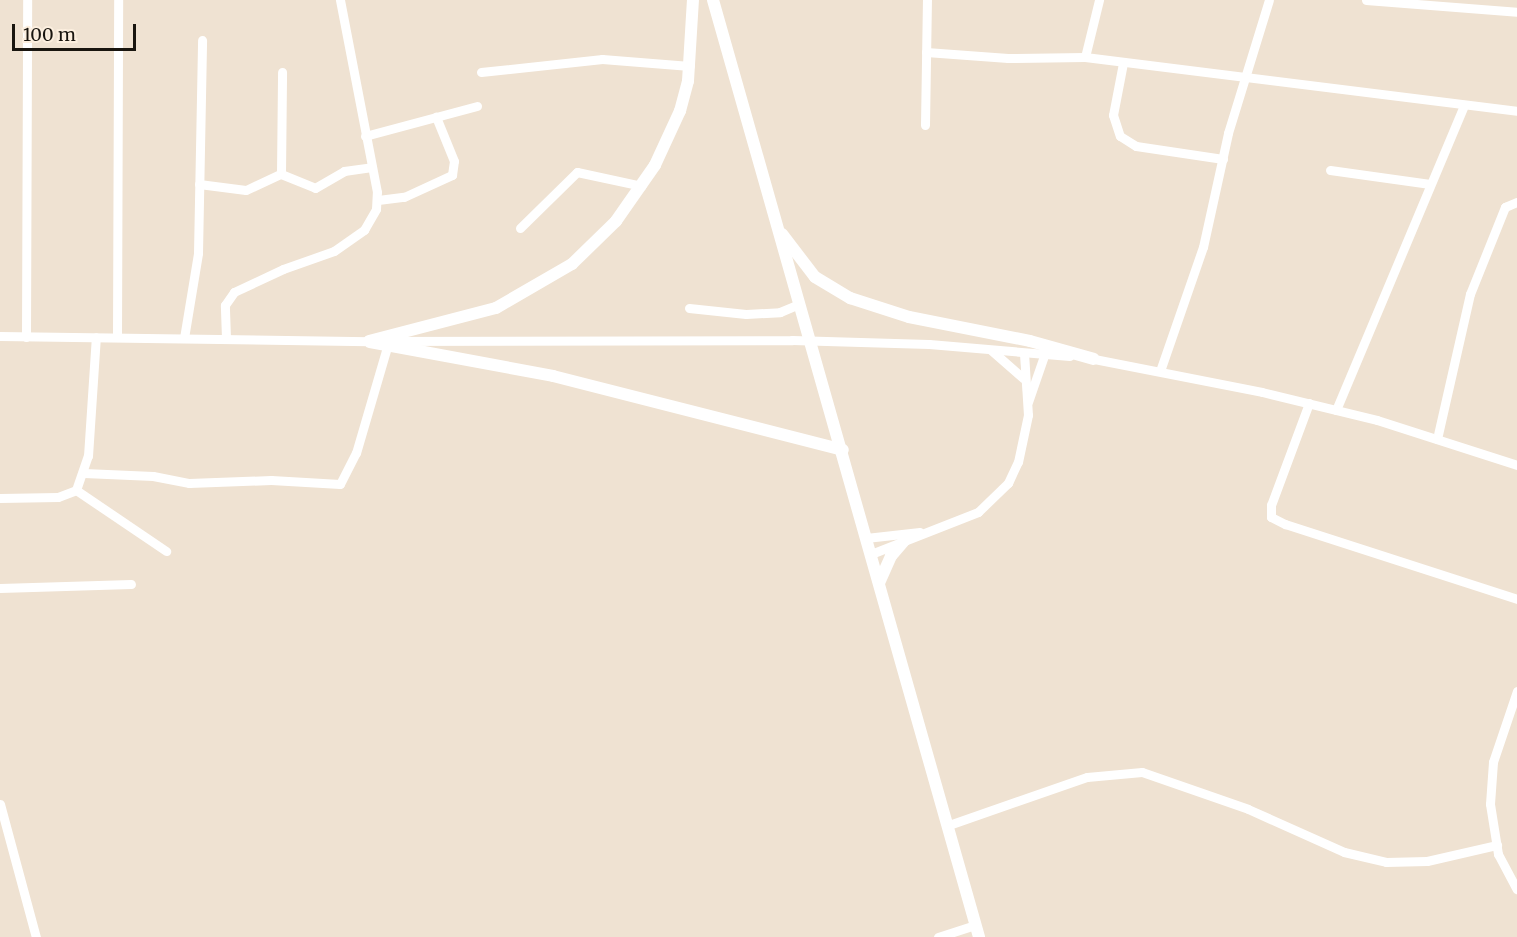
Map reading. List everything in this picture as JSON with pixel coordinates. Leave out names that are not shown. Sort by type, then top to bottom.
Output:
[{"type":"main road","points":[[369,341],[496,308],[544,284],[591,247],[642,186],[680,111],[690,66],[693,0]]},
{"type":"main road","points":[[713,0],[775,222],[843,450],[977,931]]},
{"type":"main road","points":[[775,222],[816,277],[850,298],[909,317],[1030,340],[1094,359]]},
{"type":"main road","points":[[369,341],[387,347],[553,376],[843,450]]},
{"type":"main road","points":[[879,583],[891,556],[904,541]]},
{"type":"street","points":[[26,337],[27,0]]},
{"type":"street","points":[[117,337],[118,0]]},
{"type":"street","points":[[226,338],[225,305],[234,292],[346,244],[364,230],[378,200],[340,0]]},
{"type":"street","points":[[925,125],[927,0]]},
{"type":"street","points":[[1085,57],[1099,0]]},
{"type":"street","points":[[1160,371],[1200,256],[1244,80],[1269,0]]},
{"type":"street","points":[[1366,0],[1517,12]]},
{"type":"street","points":[[184,338],[198,254],[202,40]]},
{"type":"street","points":[[926,52],[1008,58],[1085,57],[1244,80],[1517,111]]},
{"type":"street","points":[[481,72],[602,59],[690,66]]},
{"type":"street","points":[[1123,63],[1113,115],[1120,136],[1143,148],[1223,159]]},
{"type":"street","points":[[281,174],[282,72]]},
{"type":"street","points":[[1336,410],[1464,105]]},
{"type":"street","points":[[365,136],[477,106]]},
{"type":"street","points":[[378,200],[404,197],[452,175],[454,161],[436,117]]},
{"type":"street","points":[[199,184],[246,190],[281,174],[315,188],[344,171],[372,167]]},
{"type":"street","points":[[1330,170],[1430,184]]},
{"type":"street","points":[[520,228],[577,172],[642,186]]},
{"type":"street","points":[[1437,439],[1470,294],[1505,207],[1517,202]]},
{"type":"street","points":[[689,308],[746,314],[780,312],[799,304]]},
{"type":"street","points":[[0,336],[369,341],[792,340],[1045,354],[1094,359],[1160,371],[1309,403],[1437,439],[1517,465]]},
{"type":"street","points":[[0,498],[58,497],[76,490],[84,473],[96,337]]},
{"type":"street","points":[[84,473],[153,476],[189,483],[271,480],[340,484],[356,453],[387,347]]},
{"type":"street","points":[[991,350],[1023,378]]},
{"type":"street","points":[[1024,353],[1023,378],[1028,402]]},
{"type":"street","points":[[871,554],[922,532],[978,512],[1008,483],[1024,439],[1028,402],[1045,354]]},
{"type":"street","points":[[1309,403],[1271,505],[1271,517],[1285,524],[1517,599]]},
{"type":"street","points":[[76,490],[166,551]]},
{"type":"street","points":[[866,538],[922,532]]},
{"type":"street","points":[[0,588],[131,584]]},
{"type":"street","points":[[1517,691],[1493,762],[1490,804],[1497,845],[1517,889]]},
{"type":"street","points":[[946,826],[1087,777],[1142,772],[1248,809],[1344,852],[1386,862],[1427,861],[1497,845]]},
{"type":"street","points":[[0,804],[36,937]]},
{"type":"street","points":[[938,937],[977,931]]}]
